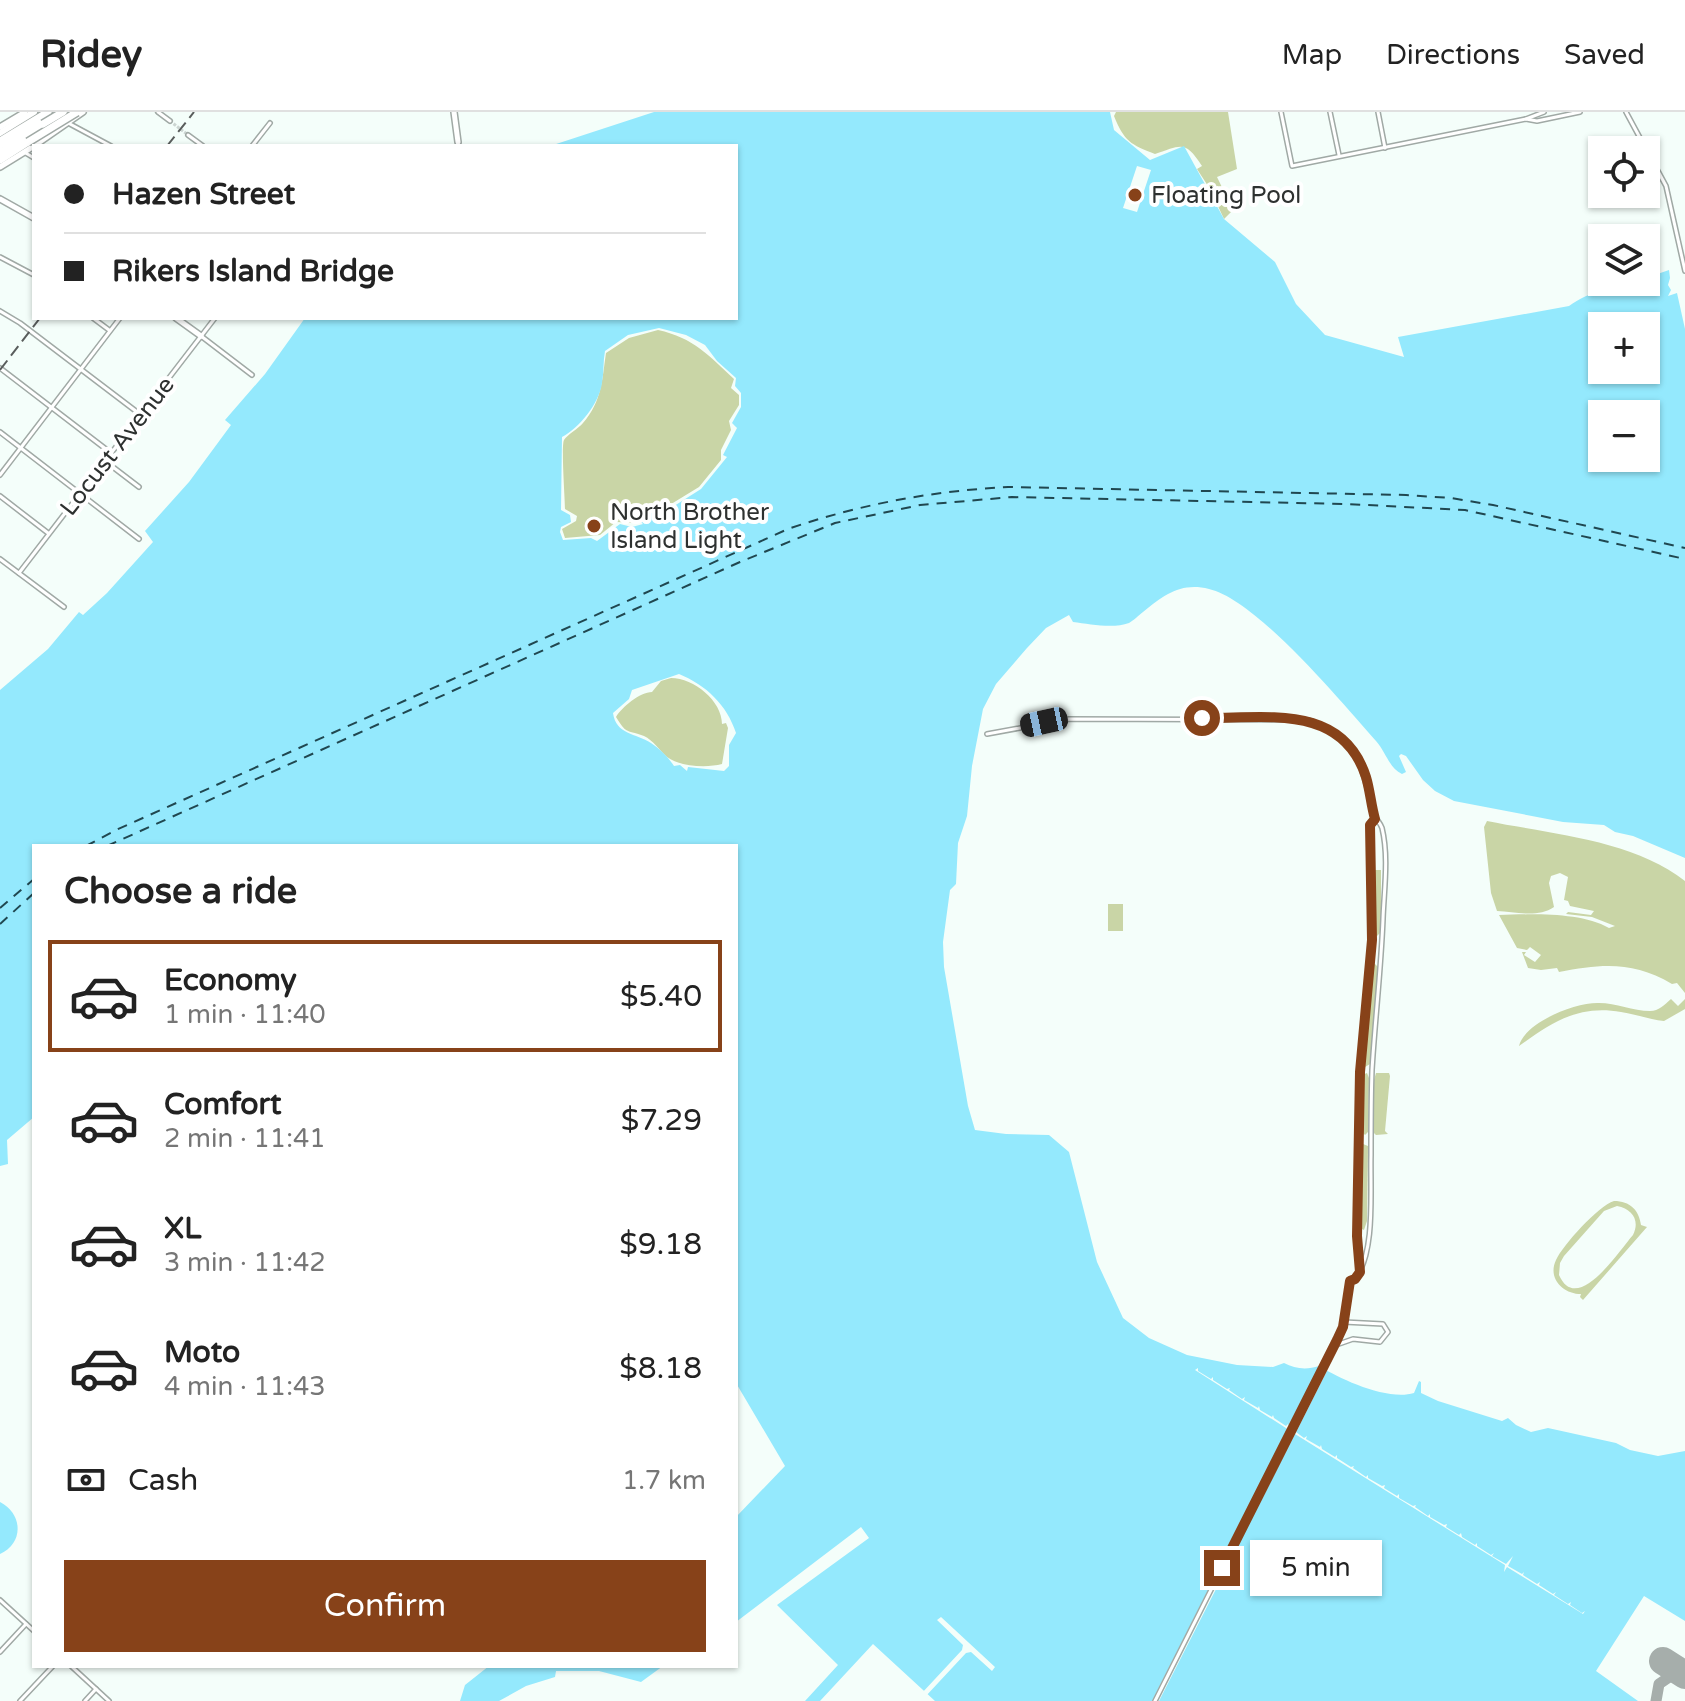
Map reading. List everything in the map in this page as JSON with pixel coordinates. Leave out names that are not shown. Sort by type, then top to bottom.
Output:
[{"type":"highway","points":[[0,147],[52,112]]},
{"type":"highway","points":[[0,147],[63,112]]},
{"type":"highway","points":[[33,144],[77,112]]},
{"type":"highway","points":[[0,160],[32,145]]},
{"type":"main road","points":[[0,127],[25,112]]},
{"type":"main road","points":[[0,133],[34,112]]},
{"type":"main road","points":[[34,144],[70,124],[83,112]]},
{"type":"main road","points":[[454,112],[458,142]]},
{"type":"main road","points":[[0,167],[32,145]]},
{"type":"main road","points":[[0,199],[32,217]]},
{"type":"main road","points":[[179,320],[201,336]]},
{"type":"street","points":[[52,112],[107,144]]},
{"type":"street","points":[[158,112],[170,121]]},
{"type":"street","points":[[1281,112],[1292,166],[1526,119],[1544,112]]},
{"type":"street","points":[[1330,112],[1339,157]]},
{"type":"street","points":[[1378,112],[1385,148]]},
{"type":"street","points":[[1524,112],[1526,119]]},
{"type":"street","points":[[1526,119],[1537,121],[1580,112]]},
{"type":"street","points":[[1626,112],[1666,186],[1685,271]]},
{"type":"street","points":[[254,144],[270,123]]},
{"type":"street","points":[[188,135],[200,144]]},
{"type":"street","points":[[24,152],[32,157]]},
{"type":"street","points":[[0,257],[32,274]]},
{"type":"street","points":[[0,311],[141,415]]},
{"type":"street","points":[[96,320],[110,331]]},
{"type":"street","points":[[0,475],[118,320]]},
{"type":"street","name":"Locust Avenue","points":[[19,573],[213,320]]},
{"type":"street","points":[[201,336],[252,375]]},
{"type":"street","points":[[0,368],[111,454]]},
{"type":"street","points":[[0,432],[139,539]]},
{"type":"street","points":[[105,461],[139,487]]},
{"type":"street","points":[[0,496],[49,534]]},
{"type":"street","points":[[0,559],[64,607]]},
{"type":"street","points":[[987,734],[1069,719],[1309,720],[1329,727],[1346,740],[1366,776],[1375,819],[1381,824],[1385,845],[1383,926],[1372,1072],[1369,1235],[1360,1272],[1350,1281],[1344,1322],[1330,1355],[1155,1701]]},
{"type":"street","points":[[1360,1272],[1357,1236],[1360,1076],[1372,940],[1370,825],[1375,819]]},
{"type":"street","points":[[1334,1346],[1353,1339],[1380,1342],[1387,1335],[1383,1324],[1344,1322]]},
{"type":"street","points":[[0,1600],[32,1629]]},
{"type":"street","points":[[0,1652],[26,1624]]},
{"type":"street","points":[[20,1701],[51,1668]]},
{"type":"street","points":[[73,1668],[109,1701]]},
{"type":"street","points":[[85,1701],[96,1689]]},
{"type":"green space","points":[[1116,112],[1228,112],[1237,169],[1217,177],[1233,210],[1224,219],[1217,204],[1220,197],[1208,186],[1197,169],[1202,166],[1187,148],[1177,147],[1155,154],[1140,148],[1121,131],[1114,116]]},
{"type":"green space","points":[[658,330],[691,343],[734,379],[731,388],[739,395],[739,405],[729,421],[731,430],[721,450],[721,460],[699,487],[663,509],[653,508],[637,519],[641,523],[616,522],[600,535],[565,538],[562,529],[576,521],[577,516],[565,509],[564,440],[583,423],[594,407],[606,353],[629,338]]},
{"type":"green space","points":[[671,678],[697,686],[717,707],[722,724],[726,723],[728,728],[722,764],[694,766],[679,763],[667,757],[644,736],[624,729],[616,717],[632,701],[652,692],[661,681]]},
{"type":"green space","points":[[1487,821],[1616,847],[1664,867],[1685,881],[1685,993],[1677,983],[1672,984],[1630,968],[1603,966],[1559,972],[1557,968],[1528,968],[1522,952],[1526,952],[1524,955],[1535,962],[1541,955],[1530,947],[1527,950],[1517,948],[1499,915],[1556,915],[1585,919],[1609,928],[1615,926],[1592,917],[1566,914],[1591,915],[1594,911],[1570,906],[1564,900],[1568,877],[1560,873],[1551,876],[1549,883],[1554,907],[1534,913],[1497,911],[1491,893],[1484,827]]},
{"type":"green space","points":[[1374,870],[1381,870],[1381,932],[1377,936],[1373,933]]},
{"type":"green space","points":[[1108,904],[1123,904],[1123,931],[1108,931]]},
{"type":"green space","points":[[1374,963],[1378,967],[1370,1064],[1365,1067],[1363,1051],[1371,965]]},
{"type":"green space","points":[[1671,999],[1678,1006],[1685,999],[1685,1009],[1664,1021],[1606,1010],[1579,1013],[1554,1023],[1519,1046],[1531,1029],[1565,1010],[1605,1003],[1650,1011],[1659,1009]]},
{"type":"green space","points":[[1367,1073],[1368,1132],[1365,1135],[1361,1131],[1362,1075]]},
{"type":"green space","points":[[1376,1073],[1389,1073],[1390,1076],[1385,1131],[1388,1134],[1376,1135],[1373,1132]]},
{"type":"green space","points":[[1363,1144],[1368,1146],[1367,1221],[1364,1230],[1360,1228]]},
{"type":"green space","points":[[1620,1201],[1629,1205],[1636,1211],[1641,1225],[1647,1227],[1583,1300],[1581,1294],[1559,1284],[1555,1279],[1554,1267],[1573,1236],[1607,1204]],"holes":[[[1617,1206],[1635,1220],[1633,1235],[1587,1285],[1576,1288],[1567,1286],[1559,1275],[1564,1256],[1604,1211]]]},
{"type":"water","points":[[654,112],[1110,112],[1114,130],[1150,160],[1184,146],[1224,219],[1275,262],[1296,304],[1325,335],[1404,357],[1398,337],[1569,306],[1588,296],[1660,296],[1660,273],[1669,270],[1668,285],[1671,290],[1668,296],[1677,293],[1685,329],[1685,858],[1604,825],[1563,822],[1454,801],[1435,791],[1401,754],[1399,756],[1406,772],[1402,774],[1342,703],[1274,632],[1229,597],[1209,589],[1190,587],[1166,595],[1123,625],[1073,622],[1069,615],[1046,628],[996,684],[983,709],[972,766],[967,816],[958,843],[956,884],[950,890],[943,942],[944,967],[975,1130],[1049,1135],[1069,1152],[1097,1262],[1123,1318],[1149,1338],[1187,1355],[1237,1365],[1273,1367],[1284,1363],[1301,1368],[1319,1366],[1352,1383],[1391,1394],[1414,1393],[1419,1381],[1421,1393],[1438,1401],[1502,1421],[1508,1418],[1531,1432],[1548,1428],[1658,1456],[1685,1451],[1685,1621],[1644,1596],[1596,1671],[1638,1701],[935,1701],[873,1644],[820,1701],[805,1701],[838,1665],[777,1605],[869,1538],[861,1527],[738,1620],[738,1515],[785,1466],[738,1386],[738,844],[32,844],[32,1119],[7,1140],[8,1164],[0,1166],[0,690],[48,649],[79,612],[83,615],[107,593],[153,542],[145,531],[189,482],[231,425],[225,420],[265,374],[304,320],[738,320],[738,144],[556,144]],"holes":[[[659,328],[686,335],[705,345],[736,378],[741,407],[732,423],[737,428],[723,455],[727,457],[701,489],[663,513],[652,510],[639,520],[643,524],[632,527],[620,524],[597,541],[591,538],[563,540],[561,527],[571,522],[570,515],[561,510],[562,437],[593,407],[602,383],[605,351],[628,335]],[[679,674],[698,684],[721,705],[736,733],[729,745],[729,766],[724,771],[688,767],[687,771],[680,765],[674,766],[651,743],[622,730],[615,720],[613,713],[629,699],[632,690]]]},
{"type":"water","points":[[0,1502],[13,1514],[18,1528],[13,1543],[0,1554]]},
{"type":"water","points":[[486,1668],[660,1668],[641,1682],[599,1671],[556,1671],[555,1677],[526,1686],[499,1701],[460,1701],[465,1685]]},
{"type":"pier","points":[[1137,166],[1151,170],[1137,212],[1123,208]]},
{"type":"pier","points":[[1323,1363],[1329,1367],[1296,1432],[1304,1438],[1307,1436],[1306,1439],[1321,1445],[1335,1457],[1337,1455],[1366,1477],[1368,1475],[1368,1478],[1385,1485],[1384,1488],[1397,1496],[1399,1494],[1399,1498],[1416,1505],[1428,1516],[1430,1514],[1430,1517],[1447,1524],[1446,1527],[1459,1535],[1461,1533],[1462,1537],[1475,1545],[1477,1543],[1491,1555],[1494,1553],[1492,1556],[1506,1564],[1513,1556],[1508,1566],[1522,1574],[1524,1572],[1523,1575],[1537,1584],[1540,1582],[1539,1585],[1553,1594],[1556,1592],[1554,1595],[1568,1604],[1571,1602],[1570,1605],[1582,1613],[1585,1611],[1583,1614],[1507,1567],[1504,1572],[1505,1565],[1295,1434],[1159,1701],[1152,1701],[1289,1430],[1195,1370],[1198,1368],[1211,1379],[1213,1377],[1213,1380],[1230,1388],[1242,1399],[1245,1397],[1244,1400],[1259,1406],[1260,1410],[1273,1415],[1286,1426],[1288,1424],[1290,1428]]},
{"type":"pier","points":[[941,1617],[995,1667],[992,1671],[971,1652],[966,1653],[925,1697],[921,1694],[962,1650],[963,1645],[937,1620]]},
{"type":"ferry route","points":[[90,844],[788,529],[842,512],[897,500],[1008,487],[1406,495],[1493,505],[1685,548]]},
{"type":"ferry route","points":[[111,844],[740,562],[835,523],[920,505],[1012,497],[1346,504],[1465,510],[1685,559]]},
{"type":"ferry route","points":[[0,908],[32,881]]},
{"type":"ferry route","points":[[0,924],[32,895]]},
{"type":"taxiway","points":[[1656,1701],[1659,1684],[1678,1671]]},
{"type":"runway","points":[[1663,1661],[1685,1675]]},
{"type":"tunnel","points":[[170,121],[188,135]]},
{"type":"railway","points":[[169,144],[194,112]]},
{"type":"railway","points":[[0,370],[38,320]]},
{"type":"place","name":"Floating Pool","points":[[1135,195]]},
{"type":"place","name":"North Brother Island Light","points":[[594,526]]},
{"type":"route","points":[[1202,718],[1309,720],[1329,727],[1346,740],[1357,758],[1366,776],[1375,819],[1370,825],[1372,940],[1360,1076],[1357,1236],[1360,1272],[1350,1281],[1346,1292],[1343,1327],[1337,1340],[1222,1568]]}]
